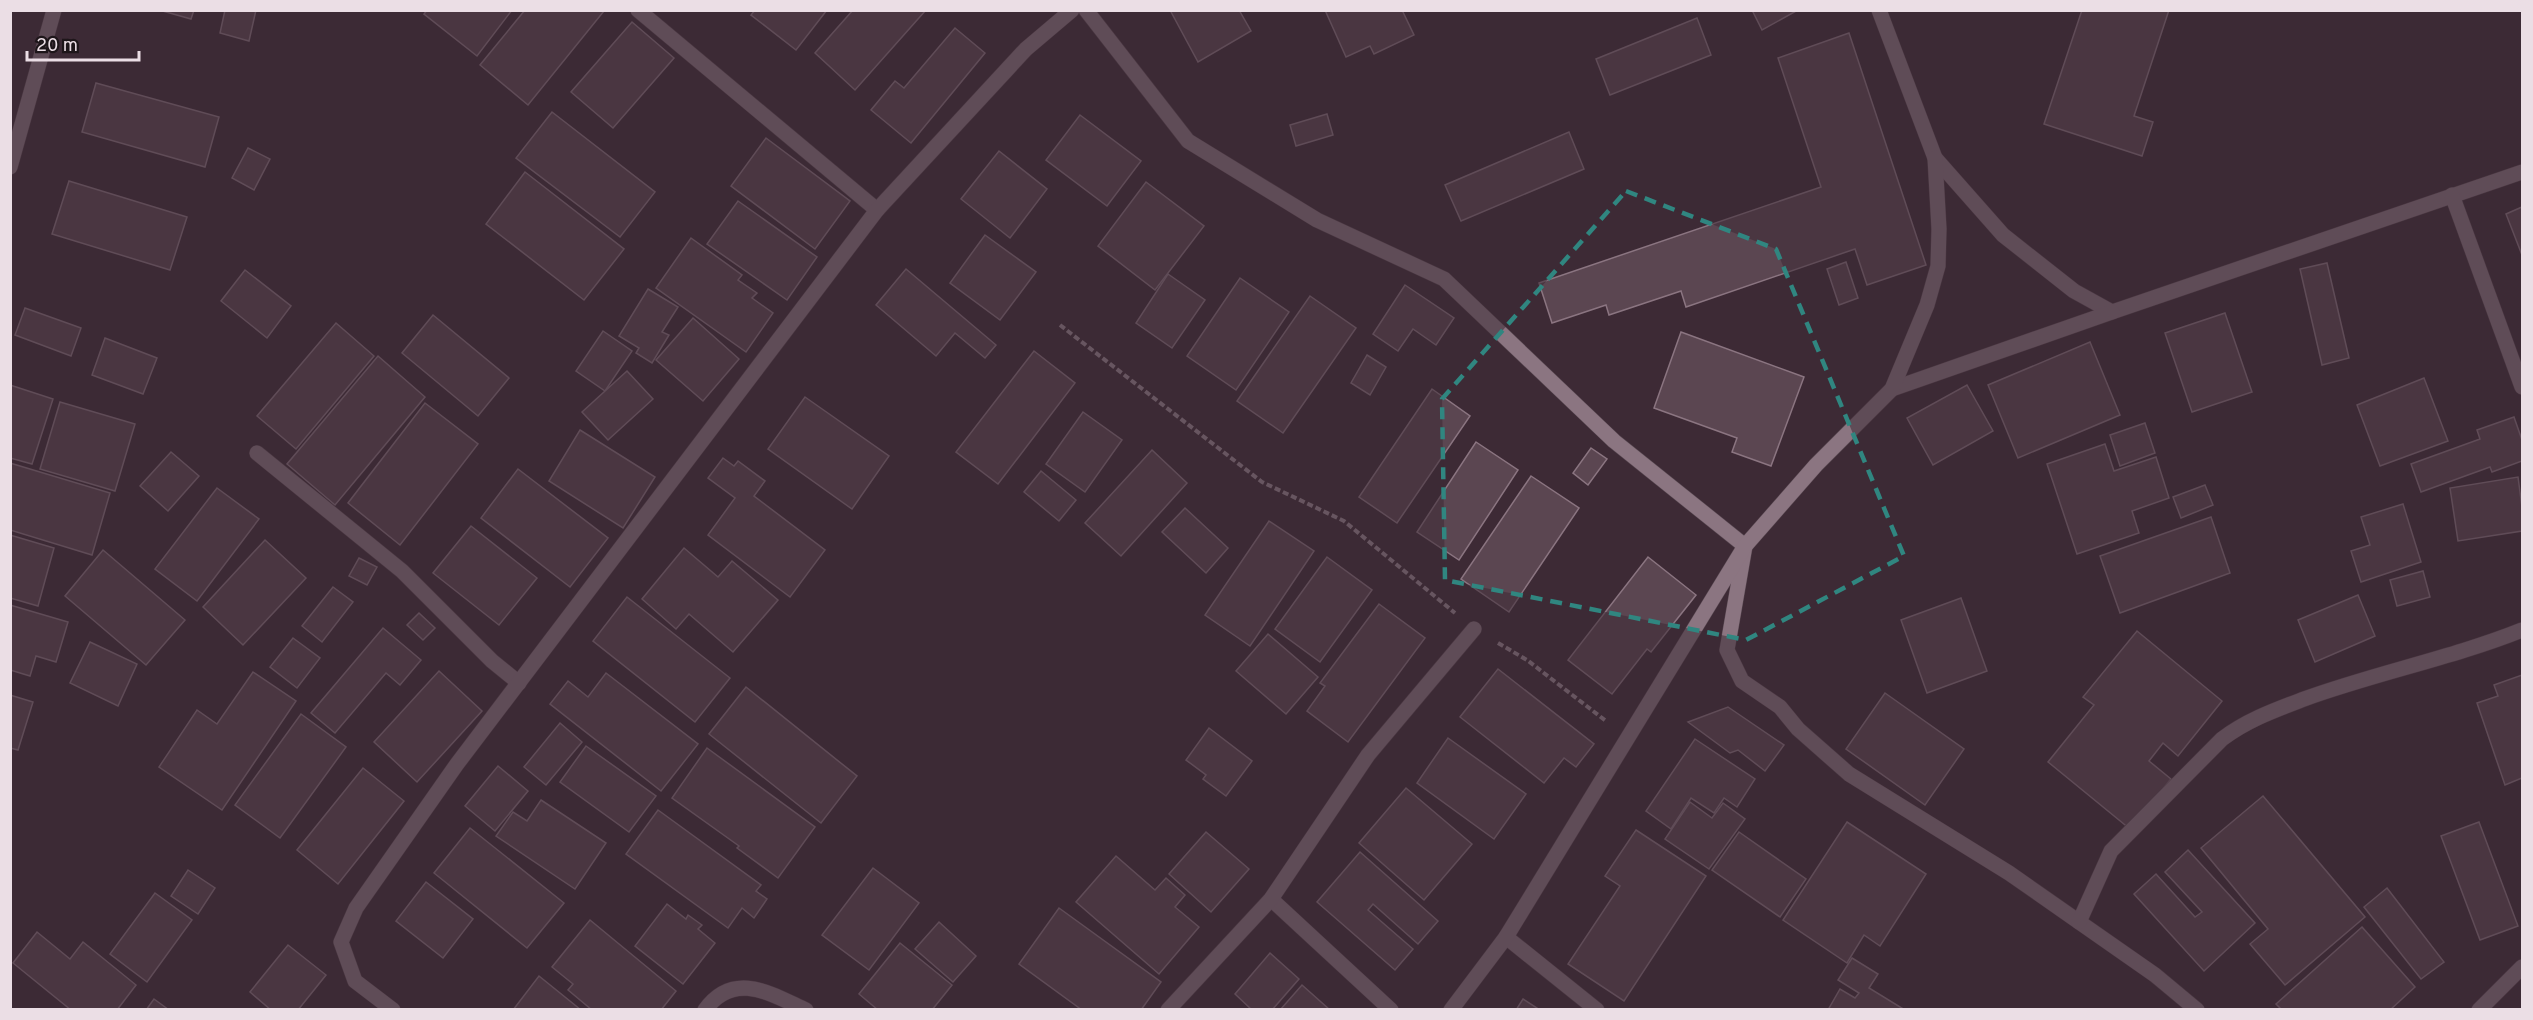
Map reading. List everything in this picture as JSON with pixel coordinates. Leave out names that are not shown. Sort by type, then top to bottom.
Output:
[{"type":"street","points":[[10,167],[54,10]]},
{"type":"street","points":[[638,10],[877,210]]},
{"type":"street","points":[[393,1010],[355,981],[341,942],[356,908],[457,764],[877,210],[1026,50],[1072,10]]},
{"type":"street","points":[[1086,10],[1188,141],[1317,220],[1444,279],[1614,441],[1745,546]]},
{"type":"street","points":[[1451,1010],[1506,938],[1745,546],[1816,465],[1892,389],[1928,305],[1938,266],[1939,228],[1935,158],[1878,10]]},
{"type":"street","points":[[1935,158],[2002,235],[2074,291],[2112,312]]},
{"type":"street","points":[[1892,389],[2523,172]]},
{"type":"street","points":[[2452,195],[2523,387]]},
{"type":"street","points":[[257,453],[402,571],[492,661],[519,683]]},
{"type":"street","points":[[1745,546],[1727,650],[1742,681],[1780,707],[1798,729],[1849,774],[2009,873],[2154,975],[2197,1010]]},
{"type":"street","points":[[1168,1010],[1271,899],[1368,755],[1474,629]]},
{"type":"street","points":[[2079,922],[2111,851],[2198,762],[2237,727],[2259,716],[2326,691],[2523,630]]},
{"type":"street","points":[[1271,899],[1391,1010]]},
{"type":"street","points":[[1506,938],[1597,1010]]},
{"type":"street","points":[[2479,1010],[2523,967]]},
{"type":"street","points":[[705,1010],[713,999],[734,987],[763,990],[806,1010]]},
{"type":"path","points":[[1060,325],[1262,482],[1344,521],[1474,629],[1527,660],[1628,737]]},
{"type":"highlighted area","points":[[1626,191],[1776,249],[1904,556],[1746,640],[1445,580],[1442,399]]},
{"type":"building","points":[[159,10],[194,10],[191,19]]},
{"type":"building","points":[[225,10],[256,10],[249,41],[220,33]]},
{"type":"building","points":[[427,10],[512,10],[477,56],[424,14]]},
{"type":"building","points":[[525,10],[604,11],[528,105],[480,65]]},
{"type":"building","points":[[755,10],[827,10],[796,50],[751,15]]},
{"type":"building","points":[[853,10],[926,10],[855,90],[815,53]]},
{"type":"building","points":[[1170,10],[1239,10],[1251,31],[1198,62]]},
{"type":"building","points":[[1325,10],[1402,10],[1414,35],[1374,54],[1370,46],[1346,57]]},
{"type":"building","points":[[1752,10],[1798,10],[1762,30]]},
{"type":"building","points":[[2082,10],[2169,10],[2134,116],[2153,122],[2142,156],[2044,124]]},
{"type":"building","points":[[1697,18],[1711,55],[1610,95],[1596,59]]},
{"type":"building","points":[[632,22],[674,58],[613,128],[571,92]]},
{"type":"building","points":[[955,28],[985,53],[911,143],[871,110],[895,81],[904,88]]},
{"type":"building","points":[[1849,33],[1926,265],[1867,285],[1855,249],[1686,307],[1681,291],[1609,315],[1606,305],[1552,323],[1539,283],[1821,187],[1778,58]]},
{"type":"building","points":[[96,83],[219,117],[205,167],[82,132]]},
{"type":"building","points":[[552,112],[655,192],[620,237],[516,158]]},
{"type":"building","points":[[1327,114],[1333,135],[1296,146],[1290,125]]},
{"type":"building","points":[[1080,115],[1141,161],[1107,206],[1046,160]]},
{"type":"building","points":[[1569,132],[1584,169],[1461,221],[1445,185]]},
{"type":"building","points":[[766,138],[850,201],[815,249],[731,186]]},
{"type":"building","points":[[248,148],[270,159],[254,190],[232,178]]},
{"type":"building","points":[[999,151],[1047,189],[1010,238],[961,199]]},
{"type":"building","points":[[525,172],[624,249],[584,300],[486,224]]},
{"type":"building","points":[[69,181],[187,217],[170,270],[52,234]]},
{"type":"building","points":[[1146,182],[1204,226],[1155,290],[1098,246]]},
{"type":"building","points":[[738,201],[817,257],[787,300],[707,244]]},
{"type":"building","points":[[2522,207],[2522,255],[2506,214]]},
{"type":"building","points":[[985,235],[1036,272],[1000,320],[950,283]]},
{"type":"building","points":[[691,238],[742,275],[738,280],[757,293],[752,298],[773,313],[746,352],[656,288]]},
{"type":"building","points":[[1846,262],[1858,298],[1839,305],[1827,269]]},
{"type":"building","points":[[2327,263],[2349,358],[2322,365],[2300,269]]},
{"type":"building","points":[[906,269],[996,345],[985,358],[955,333],[936,356],[876,305]]},
{"type":"building","points":[[245,270],[291,306],[267,338],[221,301]]},
{"type":"building","points":[[1168,274],[1205,300],[1172,348],[1136,323]]},
{"type":"building","points":[[1240,278],[1289,312],[1236,390],[1187,356]]},
{"type":"building","points":[[1405,285],[1454,318],[1436,345],[1413,329],[1398,351],[1373,334]]},
{"type":"building","points":[[648,289],[678,307],[662,332],[669,335],[652,363],[636,353],[639,348],[619,336]]},
{"type":"building","points":[[1310,296],[1356,328],[1283,433],[1237,401]]},
{"type":"building","points":[[25,308],[81,328],[71,356],[15,335]]},
{"type":"building","points":[[2225,313],[2252,392],[2192,412],[2165,333]]},
{"type":"building","points":[[433,315],[509,378],[478,416],[402,353]]},
{"type":"building","points":[[693,318],[739,359],[703,401],[656,360]]},
{"type":"building","points":[[336,323],[374,356],[296,449],[257,416]]},
{"type":"building","points":[[603,331],[632,351],[605,391],[576,371]]},
{"type":"building","points":[[1681,332],[1804,377],[1771,466],[1732,452],[1737,438],[1654,408]]},
{"type":"building","points":[[105,338],[157,358],[143,394],[92,375]]},
{"type":"building","points":[[2090,342],[2120,415],[2018,458],[1988,385]]},
{"type":"building","points":[[1034,351],[1075,383],[998,484],[956,452]]},
{"type":"building","points":[[1367,355],[1386,367],[1370,395],[1351,383]]},
{"type":"building","points":[[378,356],[425,397],[335,505],[287,464]]},
{"type":"building","points":[[627,371],[653,399],[608,440],[582,412]]},
{"type":"building","points":[[2424,378],[2448,441],[2380,466],[2357,405]]},
{"type":"building","points":[[10,385],[53,399],[32,464],[10,458]]},
{"type":"building","points":[[1967,385],[1993,431],[1933,465],[1907,418]]},
{"type":"building","points":[[1432,389],[1470,416],[1397,523],[1359,497]]},
{"type":"building","points":[[805,397],[889,456],[852,509],[768,449]]},
{"type":"building","points":[[60,402],[135,424],[115,491],[40,469]]},
{"type":"building","points":[[425,403],[478,444],[400,545],[348,503]]},
{"type":"building","points":[[1083,412],[1122,440],[1085,492],[1046,464]]},
{"type":"building","points":[[2514,417],[2522,440],[2522,461],[2492,472],[2490,467],[2421,492],[2411,464],[2480,439],[2477,430]]},
{"type":"building","points":[[2145,423],[2155,453],[2120,466],[2110,435]]},
{"type":"building","points":[[580,430],[655,477],[623,528],[549,481]]},
{"type":"building","points":[[1476,442],[1518,470],[1459,560],[1417,532]]},
{"type":"building","points":[[2105,444],[2114,471],[2156,457],[2169,498],[2132,511],[2139,533],[2077,554],[2047,464]]},
{"type":"building","points":[[1591,448],[1607,459],[1588,485],[1573,473]]},
{"type":"building","points":[[1152,450],[1187,483],[1121,556],[1085,523]]},
{"type":"building","points":[[171,452],[199,476],[168,511],[140,486]]},
{"type":"building","points":[[723,458],[734,466],[738,461],[765,481],[754,496],[825,550],[790,597],[708,535],[735,498],[708,478]]},
{"type":"building","points":[[10,463],[110,493],[92,555],[10,530]]},
{"type":"building","points":[[518,469],[608,538],[570,587],[481,518]]},
{"type":"building","points":[[1041,471],[1076,500],[1059,521],[1024,492]]},
{"type":"building","points":[[1531,476],[1579,508],[1509,612],[1461,579]]},
{"type":"building","points":[[2518,477],[2522,531],[2458,541],[2450,488]]},
{"type":"building","points":[[2205,485],[2213,505],[2181,518],[2173,497]]},
{"type":"building","points":[[217,488],[259,519],[197,601],[155,569]]},
{"type":"building","points":[[2403,504],[2421,562],[2361,582],[2351,551],[2370,545],[2361,517]]},
{"type":"building","points":[[1185,508],[1228,548],[1206,573],[1162,532]]},
{"type":"building","points":[[2211,517],[2230,573],[2120,613],[2100,556]]},
{"type":"building","points":[[1269,521],[1314,551],[1250,646],[1205,615]]},
{"type":"building","points":[[471,526],[537,578],[499,625],[433,573]]},
{"type":"building","points":[[10,535],[54,548],[38,606],[10,598]]},
{"type":"building","points":[[265,540],[306,578],[243,645],[203,607]]},
{"type":"building","points":[[684,548],[718,577],[732,561],[778,600],[733,652],[689,614],[676,629],[642,599]]},
{"type":"building","points":[[103,550],[185,620],[146,665],[65,596]]},
{"type":"building","points":[[1327,557],[1372,590],[1320,662],[1275,629]]},
{"type":"building","points":[[1648,557],[1696,595],[1651,652],[1647,649],[1612,694],[1568,660]]},
{"type":"building","points":[[359,558],[377,567],[367,585],[349,576]]},
{"type":"building","points":[[2423,571],[2430,597],[2397,606],[2390,580]]},
{"type":"building","points":[[333,587],[353,602],[322,642],[302,626]]},
{"type":"building","points":[[2358,595],[2375,636],[2315,662],[2298,620]]},
{"type":"building","points":[[627,597],[730,678],[695,722],[593,641]]},
{"type":"building","points":[[1961,598],[1987,671],[1927,693],[1901,620]]},
{"type":"building","points":[[1379,604],[1425,638],[1348,742],[1307,711],[1325,686],[1320,683]]},
{"type":"building","points":[[10,605],[68,622],[56,662],[36,656],[30,676],[10,670]]},
{"type":"building","points":[[419,613],[435,628],[423,640],[407,625]]},
{"type":"building","points":[[383,628],[421,660],[400,685],[386,673],[335,733],[311,713]]},
{"type":"building","points":[[2137,631],[2222,701],[2178,756],[2163,743],[2149,761],[2171,779],[2130,829],[2048,762],[2094,705],[2083,697]]},
{"type":"building","points":[[1268,634],[1318,677],[1286,714],[1236,671]]},
{"type":"building","points":[[293,638],[320,658],[297,688],[270,667]]},
{"type":"building","points":[[90,642],[137,664],[118,706],[70,683]]},
{"type":"building","points":[[1498,669],[1594,744],[1576,767],[1564,758],[1544,783],[1460,717]]},
{"type":"building","points":[[439,671],[482,711],[417,782],[374,742]]},
{"type":"building","points":[[253,672],[296,701],[222,810],[159,767],[197,710],[217,724]]},
{"type":"building","points":[[606,673],[698,744],[661,791],[550,704],[568,681],[588,697]]},
{"type":"building","points":[[2522,675],[2522,778],[2505,785],[2477,703],[2498,696],[2494,685]]},
{"type":"building","points":[[746,687],[857,776],[821,823],[709,734]]},
{"type":"building","points":[[1885,693],[1964,749],[1925,805],[1846,749]]},
{"type":"building","points":[[10,695],[33,702],[18,750],[10,748]]},
{"type":"building","points":[[1728,707],[1784,745],[1765,771],[1738,750],[1730,753],[1688,722]]},
{"type":"building","points":[[301,714],[346,747],[280,838],[235,805]]},
{"type":"building","points":[[560,723],[582,742],[546,785],[524,767]]},
{"type":"building","points":[[1209,728],[1252,761],[1226,796],[1203,779],[1206,775],[1186,760]]},
{"type":"building","points":[[1448,738],[1526,794],[1494,839],[1417,783]]},
{"type":"building","points":[[1695,739],[1755,779],[1737,807],[1724,798],[1714,813],[1691,798],[1671,829],[1646,811]]},
{"type":"building","points":[[586,746],[656,796],[629,832],[560,782]]},
{"type":"building","points":[[707,748],[815,827],[778,878],[737,848],[739,846],[672,798]]},
{"type":"building","points":[[498,766],[528,791],[495,831],[465,806]]},
{"type":"building","points":[[363,768],[404,801],[338,884],[297,850]]},
{"type":"building","points":[[1406,788],[1472,844],[1424,900],[1359,843]]},
{"type":"building","points":[[2263,796],[2365,917],[2285,985],[2250,944],[2268,929],[2201,848]]},
{"type":"building","points":[[541,800],[606,843],[575,889],[496,836],[513,812],[527,821]]},
{"type":"building","points":[[1690,802],[1712,818],[1723,803],[1745,819],[1709,869],[1665,839]]},
{"type":"building","points":[[658,810],[761,885],[756,891],[767,899],[754,918],[742,908],[728,928],[626,854]]},
{"type":"building","points":[[1847,822],[1926,874],[1880,946],[1864,935],[1847,963],[1783,920]]},
{"type":"building","points":[[2479,822],[2518,926],[2480,940],[2441,836]]},
{"type":"building","points":[[470,828],[564,903],[527,948],[434,873]]},
{"type":"building","points":[[1636,830],[1706,876],[1624,1001],[1568,964],[1620,886],[1605,876]]},
{"type":"building","points":[[1206,832],[1249,869],[1211,912],[1169,874]]},
{"type":"building","points":[[1739,832],[1806,879],[1780,917],[1712,870]]},
{"type":"building","points":[[2188,850],[2255,923],[2204,971],[2134,894],[2156,874],[2195,917],[2202,912],[2165,872]]},
{"type":"building","points":[[1360,852],[1438,921],[1418,944],[1373,904],[1368,910],[1413,949],[1395,970],[1317,902]]},
{"type":"building","points":[[1116,856],[1155,890],[1166,878],[1185,895],[1175,907],[1199,927],[1159,974],[1076,902]]},
{"type":"building","points":[[873,868],[919,903],[869,970],[822,935]]},
{"type":"building","points":[[188,870],[215,888],[198,914],[171,896]]},
{"type":"building","points":[[426,882],[473,919],[443,958],[396,921]]},
{"type":"building","points":[[2387,888],[2444,962],[2421,979],[2364,907]]},
{"type":"building","points":[[155,893],[192,920],[147,982],[110,954]]},
{"type":"building","points":[[667,904],[686,919],[688,915],[702,925],[698,929],[715,943],[683,984],[635,946]]},
{"type":"building","points":[[1059,908],[1161,982],[1141,1010],[1082,1010],[1019,964]]},
{"type":"building","points":[[590,920],[676,991],[661,1010],[592,1010],[568,990],[573,984],[552,967]]},
{"type":"building","points":[[939,922],[976,956],[953,982],[915,949]]},
{"type":"building","points":[[2362,927],[2415,987],[2390,1010],[2282,1010],[2276,1004]]},
{"type":"building","points":[[37,932],[70,959],[83,942],[136,985],[117,1010],[71,1010],[13,963]]},
{"type":"building","points":[[900,943],[952,985],[932,1010],[878,1010],[859,994]]},
{"type":"building","points":[[288,945],[326,975],[298,1010],[271,1010],[250,992]]},
{"type":"building","points":[[1270,953],[1299,979],[1272,1010],[1252,1010],[1235,994]]},
{"type":"building","points":[[1852,958],[1878,974],[1869,988],[1905,1010],[1828,1010],[1840,989],[1855,998],[1859,993],[1838,980]]},
{"type":"building","points":[[539,976],[581,1010],[513,1010]]},
{"type":"building","points":[[1302,985],[1330,1010],[1280,1010]]},
{"type":"building","points":[[154,999],[169,1010],[146,1010]]},
{"type":"building","points":[[1523,999],[1540,1010],[1516,1010]]}]
